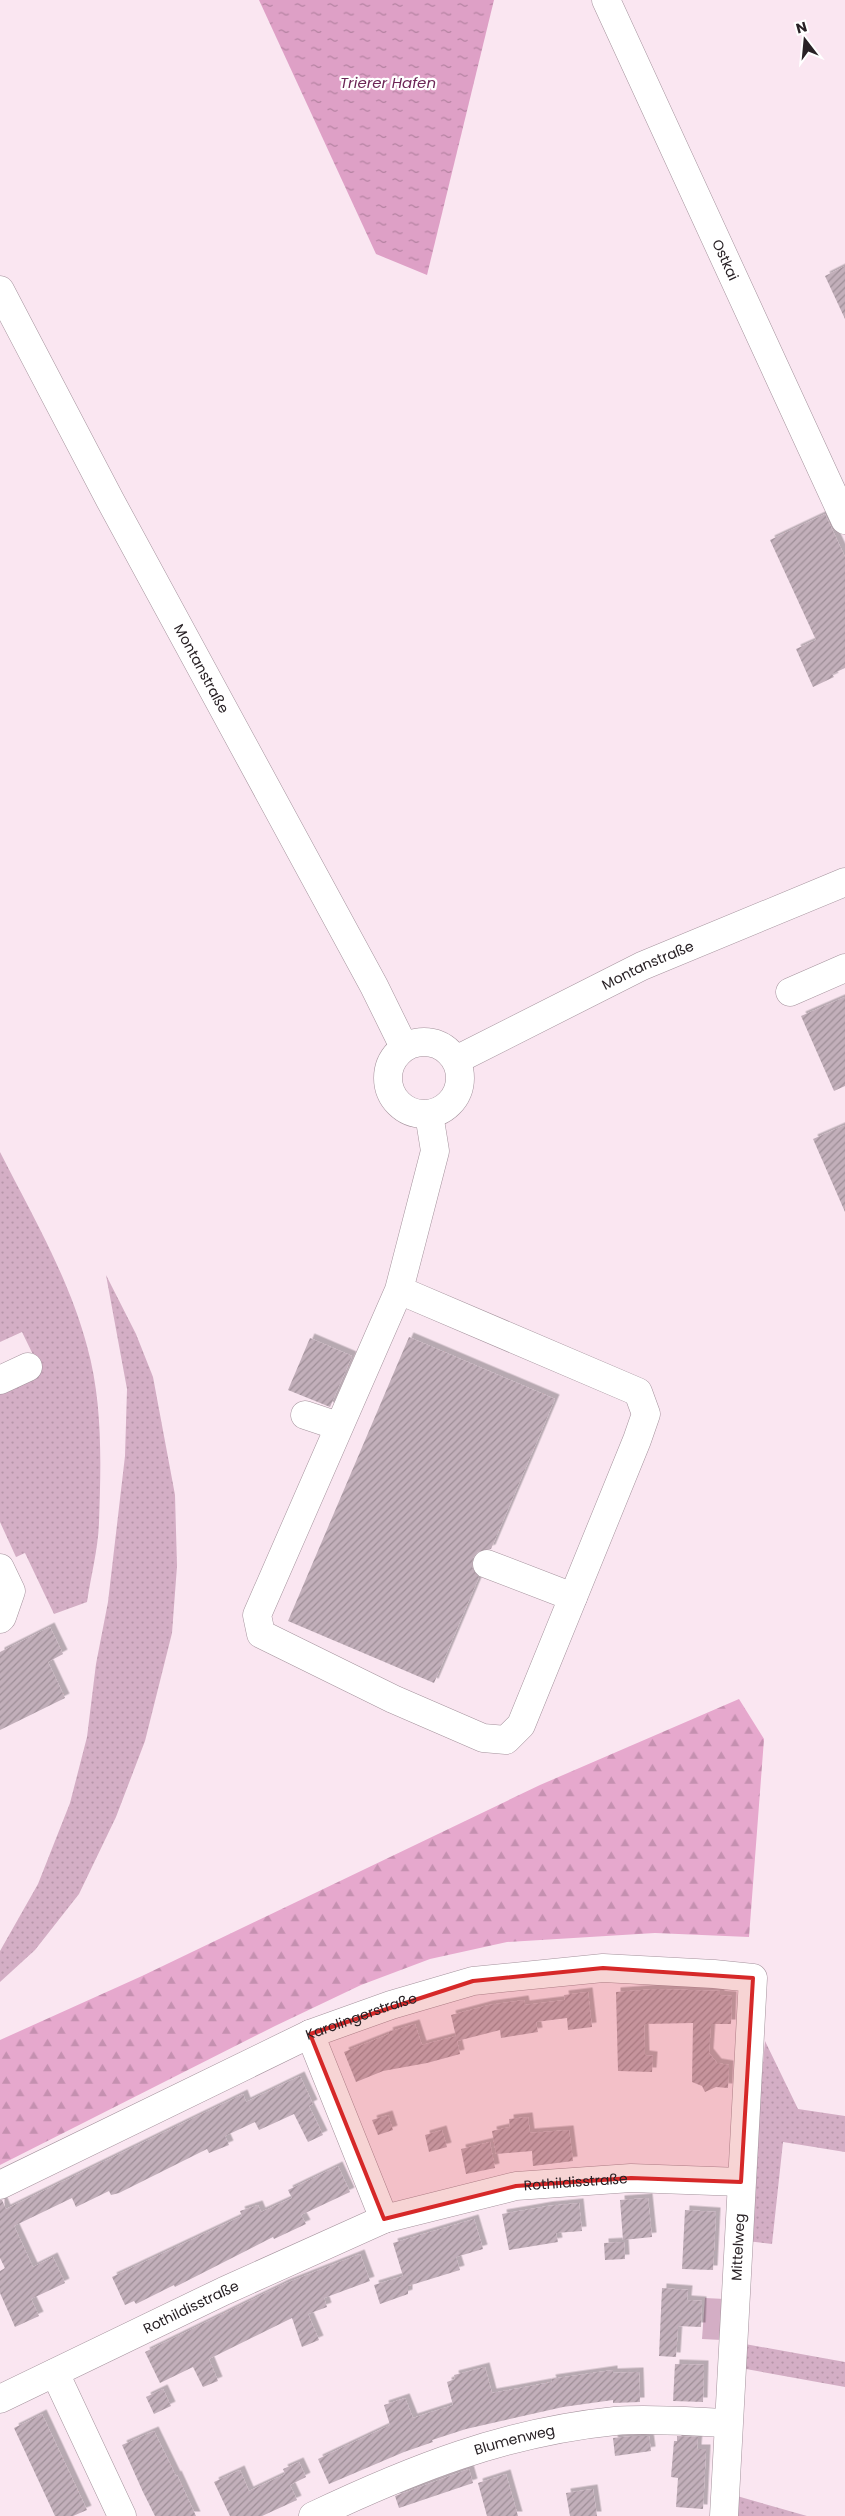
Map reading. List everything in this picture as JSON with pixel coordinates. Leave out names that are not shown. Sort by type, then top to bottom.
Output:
[{"type":"street","name":"Ostkai","points":[[606,0],[845,520]]},
{"type":"street","name":"Montanstraße","points":[[0,290],[110,500],[374,986],[404,1047]]},
{"type":"street","name":"Montanstraße","points":[[456,1060],[642,966],[845,882]]},
{"type":"street","points":[[790,992],[845,968]]},
{"type":"street","points":[[428,1041],[440,1045],[456,1060],[460,1072],[458,1092],[451,1102],[441,1110],[429,1114],[413,1113],[401,1107],[393,1098],[388,1087],[388,1067],[394,1056],[404,1047],[415,1042],[428,1041]]},
{"type":"street","points":[[399,1290],[638,1392],[646,1414],[521,1725],[506,1740],[483,1738],[393,1699],[261,1634],[257,1615],[399,1290],[435,1151],[429,1114]]},
{"type":"street","points":[[0,1380],[28,1367]]},
{"type":"street","points":[[305,1415],[338,1426]]},
{"type":"street","points":[[486,1564],[573,1597]]},
{"type":"street","points":[[0,1568],[11,1591],[0,1619]]},
{"type":"street","name":"Karolingerstraße","points":[[0,2185],[310,2034],[392,2005],[473,1981],[603,1968],[753,1978]]},
{"type":"street","name":"Mittelweg","points":[[724,2516],[753,1978]]},
{"type":"street","points":[[310,2034],[384,2219]]},
{"type":"street","name":"Rothildisstraße","points":[[0,2399],[224,2290],[384,2219],[516,2186],[631,2178],[741,2182]]},
{"type":"street","points":[[55,2373],[122,2516]]},
{"type":"street","name":"Blumenweg","points":[[313,2516],[391,2479],[460,2454],[524,2436],[616,2421],[728,2423]]},
{"type":"highlighted area","points":[[603,1968],[753,1978],[741,2182],[631,2178],[516,2186],[384,2219],[310,2034],[473,1981]]},
{"type":"shaded area","points":[[0,1152],[60,1271],[87,1346],[96,1389],[100,1434],[99,1523],[96,1553],[87,1602],[54,1614],[25,1553],[16,1557],[0,1522],[0,1390],[40,1369],[22,1332],[0,1342]]},
{"type":"shaded area","points":[[106,1275],[136,1334],[153,1377],[175,1495],[177,1566],[172,1633],[145,1741],[116,1817],[79,1894],[35,1950],[0,1982],[0,1951],[38,1884],[70,1803],[87,1737],[96,1664],[108,1602],[125,1456],[127,1389]]},
{"type":"shaded area","points":[[765,2041],[798,2109],[845,2116],[845,2152],[783,2142],[772,2244],[747,2241]]},
{"type":"shaded area","points":[[705,2298],[725,2299],[722,2340],[702,2339]]},
{"type":"shaded area","points":[[745,2344],[845,2362],[845,2387],[746,2369]]},
{"type":"shaded area","points":[[737,2496],[807,2516],[737,2516]]},
{"type":"green space","points":[[739,1699],[764,1739],[749,1937],[655,1933],[507,1942],[430,1959],[361,1985],[275,2026],[0,2165],[0,2040],[142,1976],[540,1785]]},
{"type":"water","name":"Trierer Hafen","points":[[259,0],[494,0],[427,275],[376,254]]},
{"type":"building","points":[[845,266],[845,319],[825,276]]},
{"type":"building","points":[[825,514],[845,557],[845,668],[832,674],[834,677],[813,687],[796,649],[816,640],[770,540]]},
{"type":"building","points":[[845,997],[845,1086],[834,1091],[801,1016]]},
{"type":"building","points":[[845,1125],[845,1212],[813,1139]]},
{"type":"building","points":[[409,1337],[555,1399],[491,1549],[478,1552],[473,1558],[472,1567],[479,1577],[434,1683],[288,1621]]},
{"type":"building","points":[[310,1338],[352,1356],[330,1407],[288,1390]]},
{"type":"building","points":[[50,1627],[63,1654],[48,1662],[65,1698],[0,1730],[0,1652]]},
{"type":"building","points":[[656,1989],[720,1991],[720,1995],[732,1996],[731,2024],[711,2024],[709,2053],[717,2063],[729,2065],[728,2088],[716,2087],[705,2092],[702,2086],[692,2082],[693,2023],[644,2024],[645,2055],[653,2056],[652,2072],[618,2071],[616,1992]]},
{"type":"building","points":[[588,1992],[592,2027],[568,2030],[567,2018],[536,2022],[538,2032],[501,2038],[500,2030],[457,2041],[451,2015],[489,2005],[524,2000],[525,2005],[565,2000],[564,1995]]},
{"type":"building","points":[[415,2024],[422,2045],[456,2036],[460,2054],[427,2063],[383,2071],[356,2082],[344,2052],[389,2034],[388,2032]]},
{"type":"building","points":[[300,2076],[313,2104],[309,2106],[323,2135],[308,2142],[294,2114],[259,2130],[255,2122],[225,2136],[229,2145],[209,2153],[207,2149],[119,2193],[111,2195],[109,2191],[76,2207],[72,2198],[14,2226],[33,2267],[53,2257],[65,2283],[31,2299],[39,2316],[15,2327],[0,2293],[0,2271],[5,2268],[0,2258],[0,2200],[2,2200],[6,2209],[243,2094],[246,2102]]},
{"type":"building","points":[[388,2115],[393,2130],[378,2135],[372,2120]]},
{"type":"building","points":[[528,2117],[530,2133],[569,2130],[573,2161],[533,2166],[532,2151],[496,2154],[492,2131],[510,2127],[509,2119]]},
{"type":"building","points":[[442,2130],[447,2147],[429,2152],[425,2135]]},
{"type":"building","points":[[490,2142],[495,2168],[466,2174],[461,2149]]},
{"type":"building","points":[[338,2166],[350,2192],[301,2215],[306,2224],[274,2239],[273,2237],[175,2287],[174,2285],[136,2304],[134,2301],[125,2305],[112,2277],[242,2216],[240,2211],[258,2205],[261,2212],[292,2198],[288,2190]]},
{"type":"building","points":[[648,2198],[652,2237],[623,2240],[620,2200]]},
{"type":"building","points":[[579,2203],[582,2231],[556,2233],[558,2242],[509,2250],[502,2214]]},
{"type":"building","points":[[685,2210],[716,2212],[713,2270],[682,2269]]},
{"type":"building","points":[[474,2219],[483,2249],[456,2257],[460,2270],[408,2286],[408,2294],[380,2304],[374,2285],[403,2276],[393,2243]]},
{"type":"building","points":[[624,2242],[625,2259],[605,2260],[604,2243]]},
{"type":"building","points":[[360,2254],[370,2281],[324,2298],[327,2307],[308,2314],[319,2340],[302,2347],[292,2318],[209,2359],[218,2381],[203,2387],[193,2367],[160,2383],[145,2352],[284,2284]]},
{"type":"building","points":[[662,2288],[688,2290],[687,2300],[702,2301],[701,2327],[678,2326],[676,2357],[659,2356]]},
{"type":"building","points":[[675,2364],[704,2365],[703,2402],[673,2401]]},
{"type":"building","points":[[485,2367],[492,2393],[552,2382],[551,2379],[613,2370],[613,2373],[639,2372],[640,2402],[613,2403],[613,2400],[563,2407],[466,2429],[432,2440],[433,2442],[404,2452],[329,2484],[318,2459],[390,2425],[384,2405],[405,2398],[413,2418],[453,2405],[447,2382],[455,2379],[454,2375]]},
{"type":"building","points":[[163,2389],[171,2406],[154,2414],[146,2397]]},
{"type":"building","points":[[42,2414],[87,2510],[73,2516],[55,2516],[14,2428]]},
{"type":"building","points":[[154,2431],[196,2516],[155,2516],[143,2492],[122,2445]]},
{"type":"building","points":[[649,2436],[651,2451],[615,2456],[613,2438]]},
{"type":"building","points":[[677,2436],[698,2437],[697,2449],[706,2449],[703,2509],[676,2507],[678,2478],[671,2477],[674,2441],[677,2441]]},
{"type":"building","points":[[299,2462],[306,2477],[290,2485],[283,2469]]},
{"type":"building","points":[[469,2469],[473,2483],[399,2508],[395,2496]]},
{"type":"building","points":[[240,2470],[249,2491],[285,2474],[297,2500],[262,2516],[230,2516],[214,2482]]},
{"type":"building","points":[[506,2474],[518,2516],[487,2516],[478,2483]]},
{"type":"building","points":[[593,2489],[597,2516],[570,2516],[566,2493]]}]
